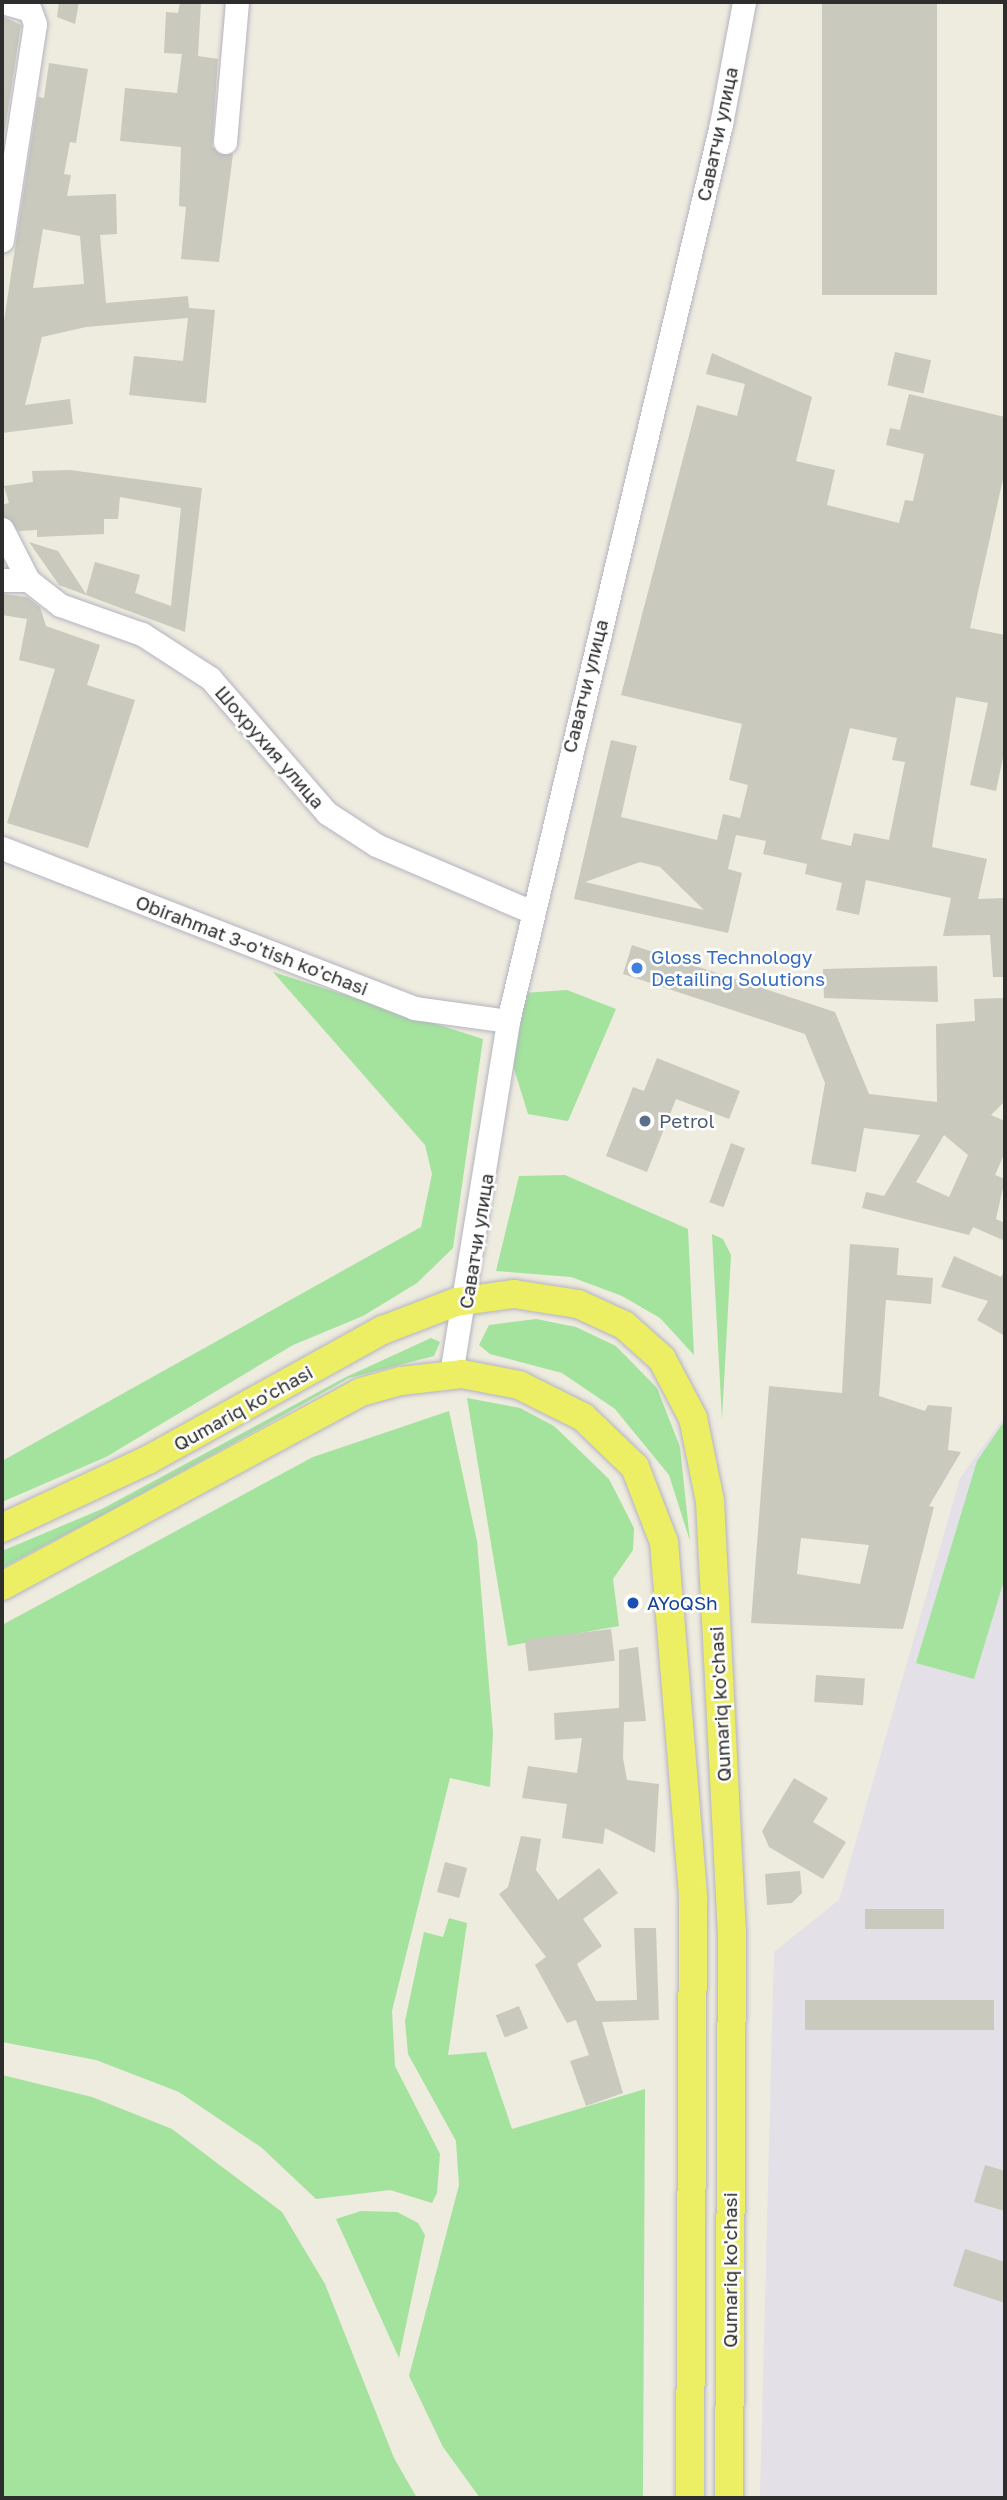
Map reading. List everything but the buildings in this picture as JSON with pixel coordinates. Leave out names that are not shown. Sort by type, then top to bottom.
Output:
[{"type":"main road","name":"Qumariq ko'chasi","points":[[2,1528],[148,1460],[383,1329],[468,1299],[546,1296],[610,1317],[662,1359],[693,1418],[710,1501],[731,1896],[729,2498]]},
{"type":"main road","name":"Qumariq ko'chasi","points":[[2,1586],[362,1392],[451,1374],[507,1381],[572,1410],[628,1457],[657,1510],[671,1603],[693,1897],[690,2498]]},
{"type":"main road","points":[[694,2069],[731,2067]]},
{"type":"street","points":[[2,2],[30,10],[35,24],[2,240]]},
{"type":"street","points":[[225,142],[237,2]]},
{"type":"street","name":"Саватчи улица","points":[[451,1374],[468,1299],[508,1021],[721,124],[744,2]]},
{"type":"street","name":"Шохрухия улица","points":[[2,529],[28,580],[60,605],[142,634],[190,662],[229,696],[307,792],[350,829],[532,912]]},
{"type":"street","points":[[2,580],[28,580]]},
{"type":"street","name":"Obirahmat 3-o'tish ko'chasi","points":[[2,848],[414,1009],[508,1021]]},
{"type":"shaded area","points":[[1005,1416],[1005,2498],[760,2498],[774,1952],[839,1900],[960,1478]]},
{"type":"green space","points":[[273,972],[483,1039],[453,1248],[417,1283],[363,1316],[293,1345],[106,1457],[2,1502],[2,1461],[421,1227],[432,1174],[425,1145]]},
{"type":"green space","points":[[567,990],[616,1009],[568,1121],[528,1114],[511,1059],[524,993]]},
{"type":"green space","points":[[565,1175],[688,1229],[694,1355],[660,1318],[622,1296],[571,1277],[496,1271],[519,1176]]},
{"type":"green space","points":[[712,1234],[723,1239],[731,1255],[722,1419]]},
{"type":"green space","points":[[536,1319],[576,1327],[616,1346],[657,1388],[680,1447],[690,1541],[669,1475],[615,1409],[562,1373],[490,1354],[479,1345],[489,1325]]},
{"type":"green space","points":[[431,1338],[440,1342],[434,1356],[349,1378],[2,1568],[2,1551],[102,1509],[346,1377]]},
{"type":"green space","points":[[467,1398],[520,1408],[554,1426],[609,1479],[634,1528],[633,1550],[613,1579],[619,1626],[508,1646]]},
{"type":"green space","points":[[449,1411],[477,1541],[493,1733],[490,1787],[450,1778],[392,2011],[395,2066],[440,2154],[437,2193],[432,2203],[390,2190],[316,2199],[262,2148],[179,2092],[96,2060],[2,2042],[2,1625],[313,1457]]},
{"type":"green space","points":[[1005,1420],[1005,1577],[974,1679],[916,1663],[977,1461]]},
{"type":"green space","points":[[449,1918],[467,1923],[448,2055],[486,2052],[512,2129],[645,2089],[643,2498],[480,2498],[443,2447],[409,2376],[459,2185],[456,2141],[408,2054],[405,2021],[424,1932],[443,1937]]},
{"type":"green space","points":[[2,2075],[92,2097],[172,2129],[282,2212],[325,2284],[394,2458],[417,2498],[2,2498]]},
{"type":"green space","points":[[361,2211],[397,2212],[418,2223],[425,2235],[399,2358],[336,2219]]},
{"type":"place","name":"Gloss Technology Detailing Solutions","points":[[637,968]]},
{"type":"place","name":"Petrol","points":[[645,1121]]},
{"type":"place","name":"AYoQSh","points":[[633,1603]]}]
